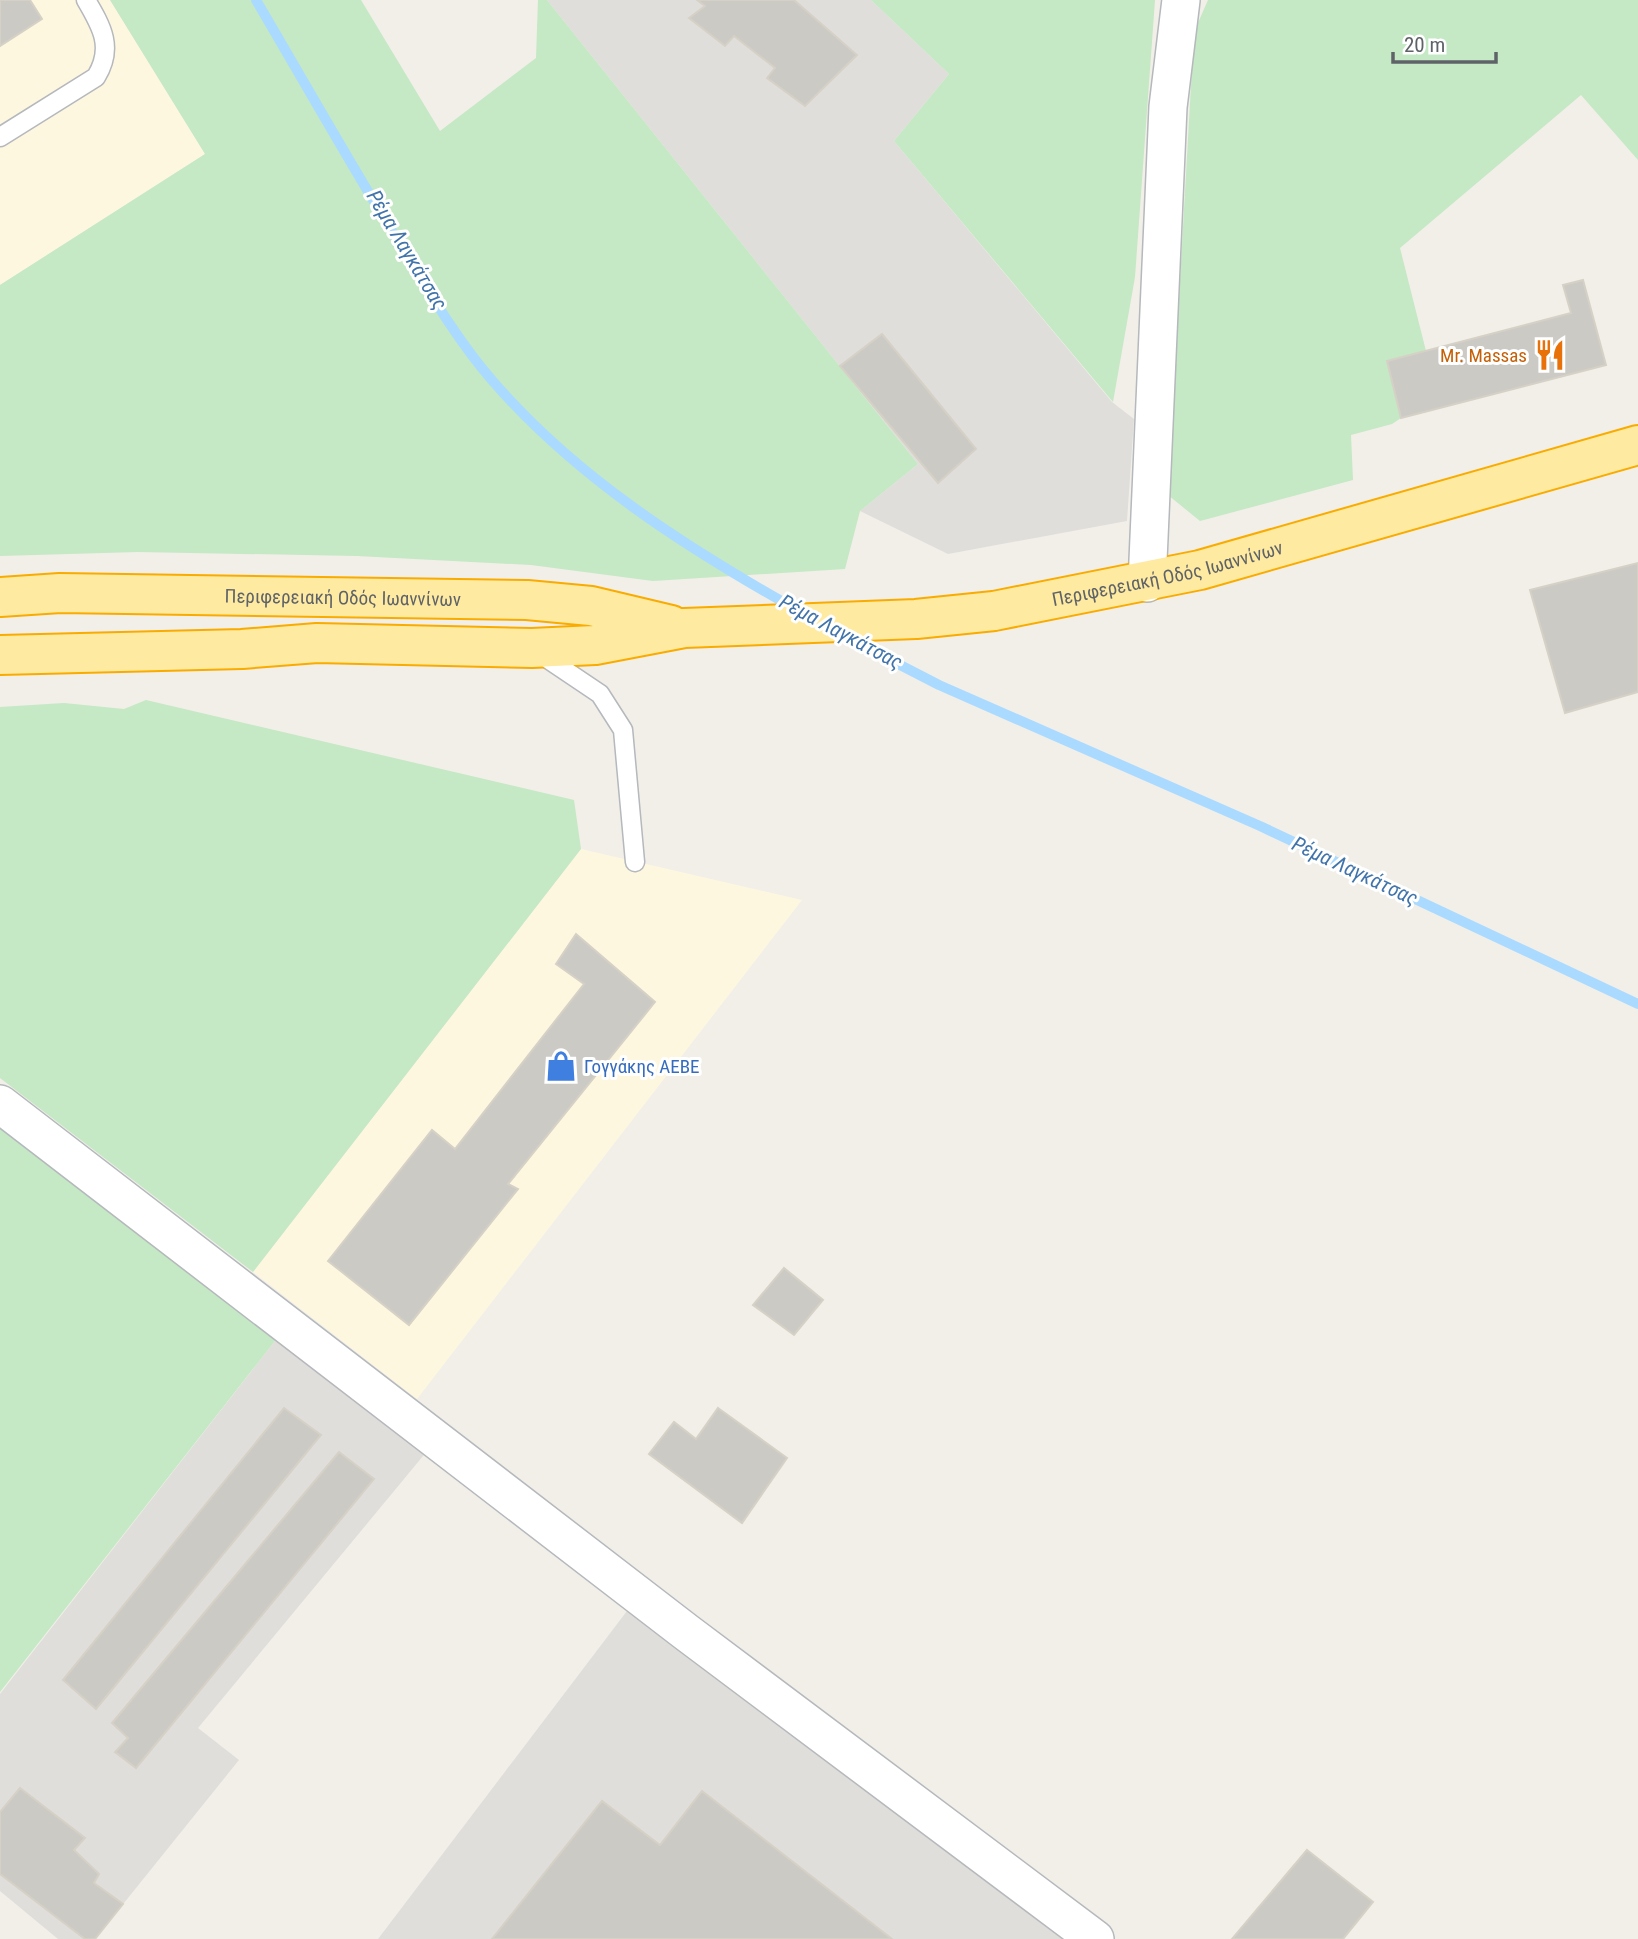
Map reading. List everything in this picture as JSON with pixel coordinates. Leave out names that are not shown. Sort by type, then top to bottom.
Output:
[{"type":"highway","name":"Περιφερειακή Οδός Ιωαννίνων","points":[[0,655],[242,649],[317,643],[532,648],[595,645],[684,628],[916,619],[994,611],[1147,583],[1442,504],[1638,445]]},
{"type":"highway","name":"Περιφερειακή Οδός Ιωαννίνων","points":[[0,597],[82,593],[527,600],[591,606],[684,628]]},
{"type":"street","points":[[1147,583],[1168,107],[1181,0]]},
{"type":"street","points":[[0,1104],[675,1624],[1095,1939]]},
{"type":"lane","points":[[0,137],[96,77],[104,63],[106,39],[86,0]]},
{"type":"lane","points":[[532,648],[600,694],[623,730],[635,862]]},
{"type":"shaded area","points":[[0,0],[110,0],[205,154],[0,285]]},
{"type":"shaded area","points":[[547,0],[871,0],[949,74],[894,141],[1112,402],[1134,419],[1127,521],[948,554],[860,511],[918,464]]},
{"type":"shaded area","points":[[581,849],[802,900],[417,1399],[253,1272]]},
{"type":"shaded area","points":[[278,1337],[428,1450],[198,1728],[239,1760],[95,1939],[58,1939],[0,1891],[0,1694]]},
{"type":"shaded area","points":[[630,1607],[1062,1939],[378,1939]]},
{"type":"green space","points":[[110,0],[361,0],[440,131],[536,58],[538,0],[547,0],[918,464],[860,511],[845,569],[653,581],[531,565],[357,556],[138,552],[0,556],[0,285],[205,154]]},
{"type":"green space","points":[[871,0],[1155,0],[1135,277],[1113,402],[894,141],[949,74]]},
{"type":"green space","points":[[1208,0],[1638,0],[1638,160],[1581,95],[1400,248],[1426,351],[1387,361],[1401,418],[1392,424],[1351,435],[1353,480],[1200,521],[1168,495],[1194,32]]},
{"type":"green space","points":[[146,700],[574,800],[581,849],[253,1272],[0,1078],[0,707],[64,703],[124,709]]},
{"type":"green space","points":[[0,1126],[278,1337],[0,1692]]},
{"type":"building","points":[[0,0],[30,0],[42,19],[0,46]]},
{"type":"building","points":[[697,0],[794,0],[857,55],[805,106],[767,78],[775,68],[734,36],[725,46],[689,18],[705,6]]},
{"type":"building","points":[[1583,280],[1606,365],[1401,418],[1387,361],[1571,313],[1563,285]]},
{"type":"building","points":[[882,334],[976,449],[938,483],[840,366]]},
{"type":"building","points":[[1638,563],[1638,692],[1565,713],[1530,590]]},
{"type":"building","name":"Γογγάκης ΑΕΒΕ","points":[[576,934],[655,1002],[508,1184],[518,1189],[409,1325],[328,1261],[432,1130],[455,1149],[584,984],[556,964]]},
{"type":"building","points":[[784,1268],[823,1300],[794,1335],[753,1305]]},
{"type":"building","points":[[284,1408],[321,1435],[96,1709],[63,1680]]},
{"type":"building","points":[[718,1408],[787,1458],[742,1523],[649,1454],[674,1422],[696,1439]]},
{"type":"building","points":[[339,1452],[374,1479],[136,1768],[115,1752],[128,1738],[112,1723]]},
{"type":"building","points":[[20,1788],[85,1838],[74,1850],[99,1874],[94,1883],[123,1904],[95,1939],[85,1939],[0,1874],[0,1812]]},
{"type":"building","points":[[702,1791],[892,1939],[492,1939],[602,1801],[660,1845]]},
{"type":"building","points":[[1307,1850],[1373,1902],[1343,1939],[1232,1939]]},
{"type":"waterway","name":"Ρέμα Λαγκάτσας","points":[[256,0],[368,193],[457,335],[491,379],[559,448],[634,508],[715,562],[799,611]]},
{"type":"waterway","name":"Ρέμα Λαγκάτσας","points":[[840,634],[939,685],[1260,826],[1638,1004]]},
{"type":"place","name":"Mr. Massas","points":[[1550,355]]},
{"type":"place","name":"Γογγάκης ΑΕΒΕ","points":[[561,1066]]}]
